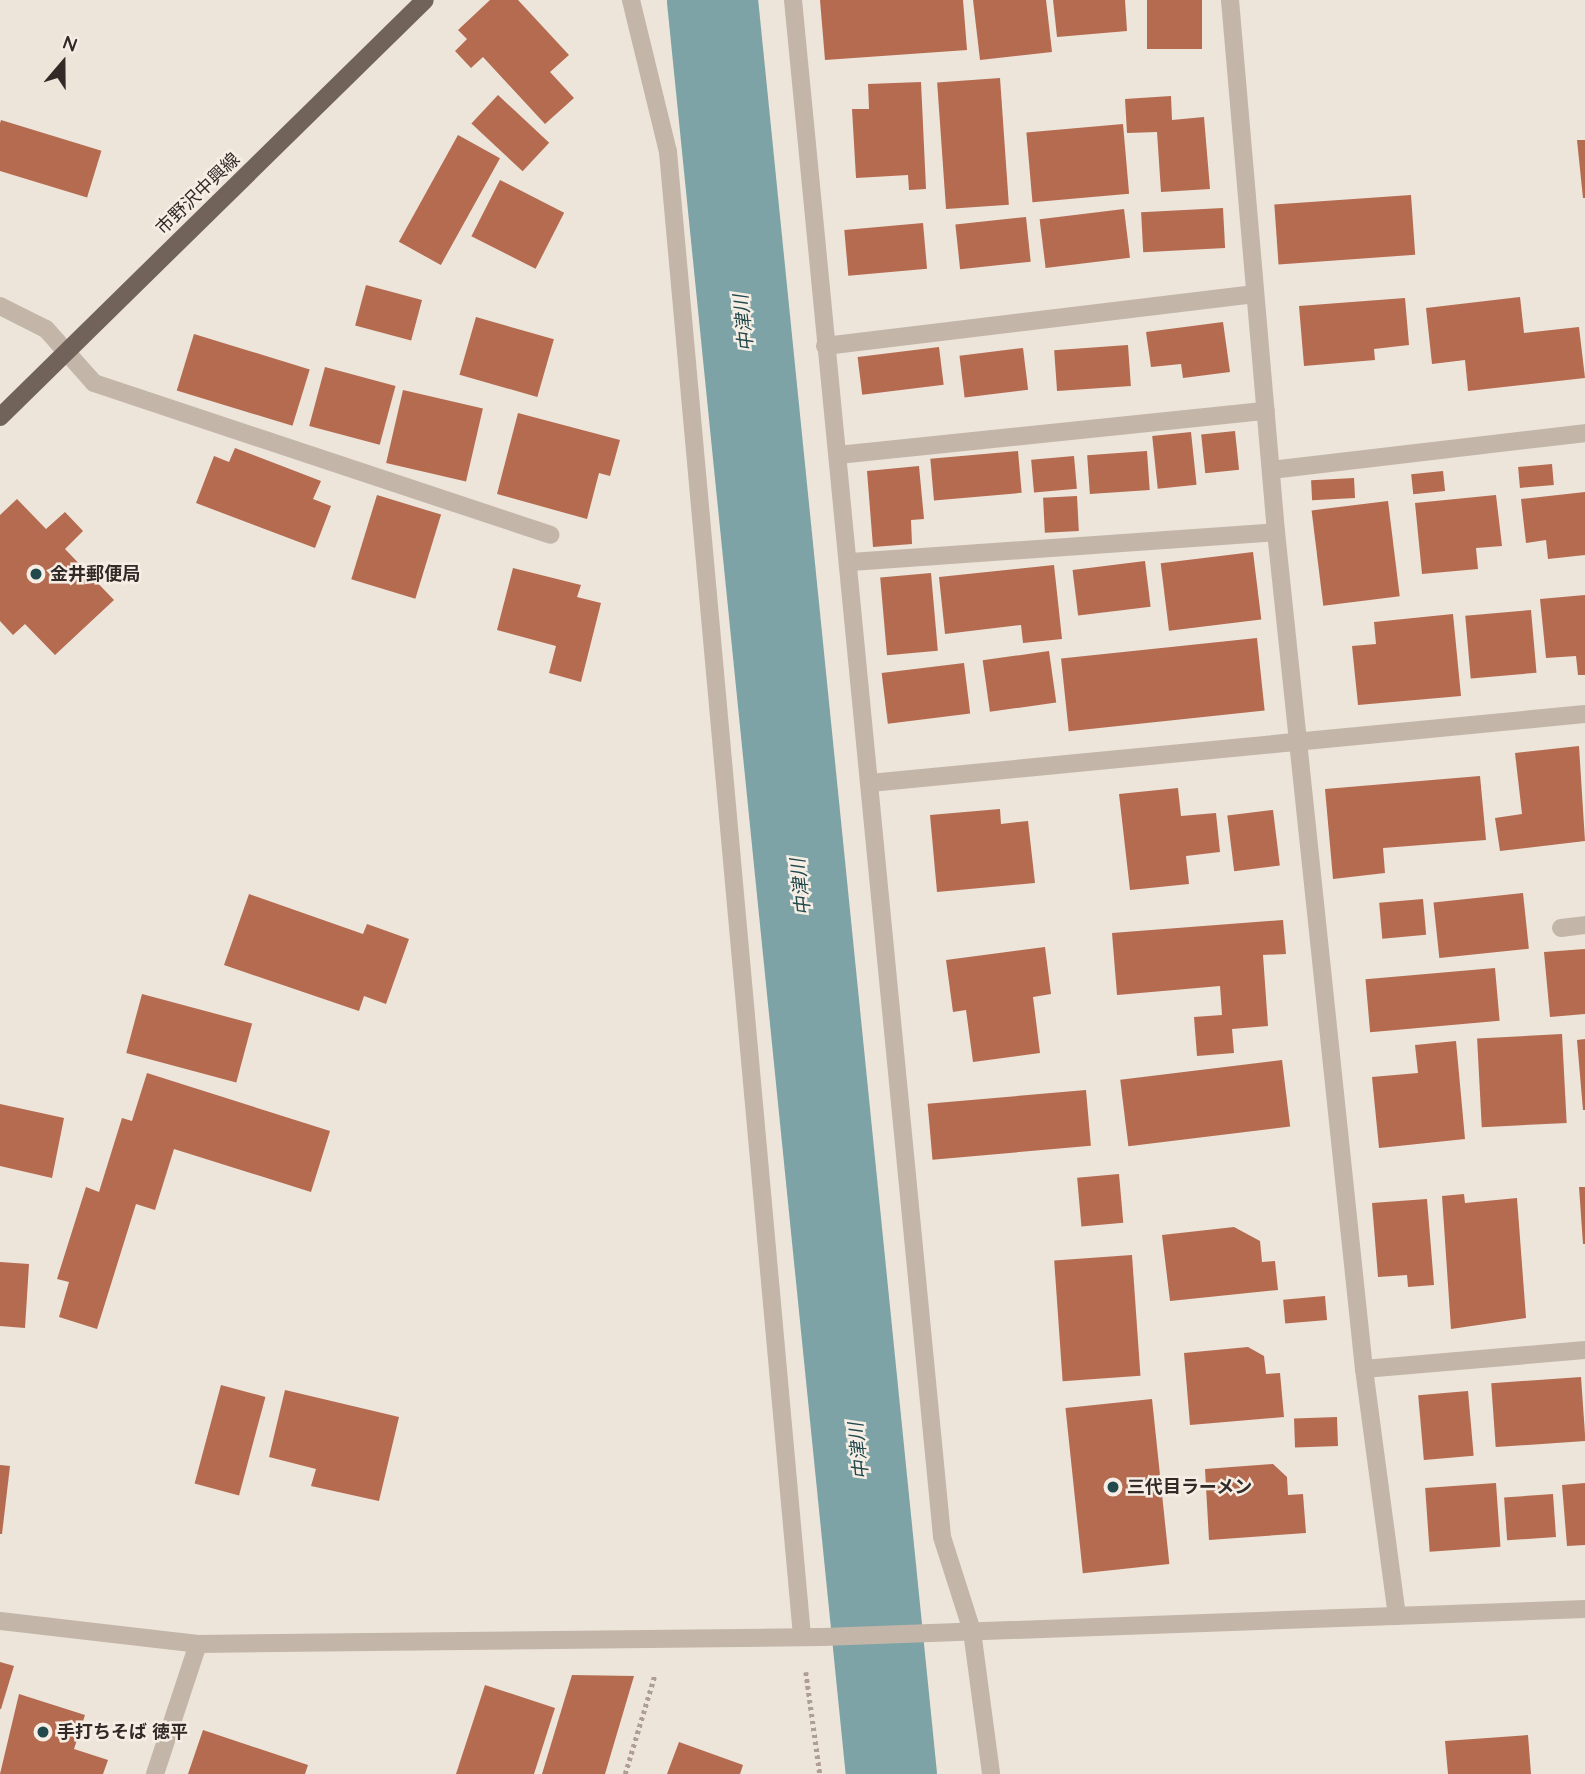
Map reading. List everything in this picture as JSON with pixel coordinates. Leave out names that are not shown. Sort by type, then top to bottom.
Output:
[{"type":"main road","name":"市野沢中興線","points":[[0,417],[425,0]]},
{"type":"street","points":[[631,0],[668,152],[802,1637]]},
{"type":"street","points":[[793,0],[825,346],[851,562],[942,1537],[972,1631],[991,1774]]},
{"type":"street","points":[[1230,0],[1276,532],[1364,1369],[1397,1616]]},
{"type":"street","points":[[825,346],[1255,293]]},
{"type":"street","points":[[0,306],[46,329],[69,350],[94,383],[550,535]]},
{"type":"street","points":[[838,455],[1266,411]]},
{"type":"street","points":[[1271,470],[1585,433]]},
{"type":"street","points":[[851,562],[1276,532]]},
{"type":"street","points":[[870,783],[1300,744],[1585,714]]},
{"type":"street","points":[[1561,928],[1585,925]]},
{"type":"street","points":[[1364,1369],[1585,1350]]},
{"type":"street","points":[[0,1620],[198,1643],[823,1637],[1585,1609]]},
{"type":"street","points":[[155,1774],[198,1643]]},
{"type":"path","points":[[625,1774],[667,1637]]},
{"type":"path","points":[[802,1637],[820,1774]]},
{"type":"building","points":[[490,0],[518,0],[569,55],[550,72],[574,98],[545,124],[483,57],[471,68],[455,51],[467,39],[458,30]]},
{"type":"building","points":[[820,0],[963,0],[967,50],[825,60]]},
{"type":"building","points":[[973,0],[1046,0],[1052,52],[980,60]]},
{"type":"building","points":[[1053,0],[1125,0],[1127,31],[1057,37]]},
{"type":"building","points":[[1147,0],[1202,0],[1202,49],[1147,49]]},
{"type":"building","points":[[1000,78],[1009,205],[946,209],[937,82]]},
{"type":"building","points":[[921,82],[926,189],[909,190],[908,175],[856,178],[852,109],[869,109],[868,84]]},
{"type":"building","points":[[498,95],[549,143],[523,171],[471,124]]},
{"type":"building","points":[[1171,96],[1172,120],[1204,117],[1210,189],[1161,192],[1157,132],[1127,133],[1125,99]]},
{"type":"building","points":[[1,120],[101,151],[87,198],[0,171]]},
{"type":"building","points":[[1123,124],[1129,194],[1032,202],[1026,132]]},
{"type":"building","points":[[458,135],[500,158],[441,265],[399,242]]},
{"type":"building","points":[[1577,140],[1585,140],[1585,198],[1583,198]]},
{"type":"building","points":[[500,180],[564,213],[536,269],[471,236]]},
{"type":"building","points":[[1411,195],[1415,255],[1279,264],[1274,205]]},
{"type":"building","points":[[1223,208],[1225,248],[1143,252],[1141,212]]},
{"type":"building","points":[[1124,209],[1130,258],[1046,268],[1040,219]]},
{"type":"building","points":[[1026,217],[1031,262],[960,269],[955,224]]},
{"type":"building","points":[[923,223],[927,269],[848,276],[844,230]]},
{"type":"building","points":[[366,285],[422,300],[411,341],[355,326]]},
{"type":"building","points":[[1520,297],[1524,333],[1579,327],[1585,378],[1468,391],[1465,360],[1432,364],[1426,308]]},
{"type":"building","points":[[1405,298],[1409,345],[1374,349],[1375,360],[1304,366],[1299,306]]},
{"type":"building","points":[[476,317],[554,339],[537,397],[459,375]]},
{"type":"building","points":[[1223,322],[1230,372],[1183,378],[1181,364],[1151,367],[1146,332]]},
{"type":"building","points":[[194,334],[310,369],[292,426],[177,390]]},
{"type":"building","points":[[1128,345],[1131,386],[1057,391],[1054,350]]},
{"type":"building","points":[[939,347],[944,385],[862,395],[858,357]]},
{"type":"building","points":[[1023,348],[1028,390],[965,397],[959,356]]},
{"type":"building","points":[[325,367],[396,386],[380,445],[309,426]]},
{"type":"building","points":[[403,390],[483,408],[466,482],[386,463]]},
{"type":"building","points":[[518,413],[620,440],[610,476],[599,473],[587,519],[497,494]]},
{"type":"building","points":[[1235,431],[1239,470],[1205,473],[1201,435]]},
{"type":"building","points":[[1191,432],[1197,485],[1158,489],[1152,436]]},
{"type":"building","points":[[235,448],[321,481],[313,499],[331,506],[315,548],[196,503],[214,456],[229,462]]},
{"type":"building","points":[[1018,451],[1022,493],[934,501],[930,459]]},
{"type":"building","points":[[1147,451],[1150,490],[1090,494],[1087,455]]},
{"type":"building","points":[[1074,456],[1077,489],[1034,493],[1031,460]]},
{"type":"building","points":[[1552,464],[1554,485],[1520,488],[1518,467]]},
{"type":"building","points":[[919,466],[924,519],[911,520],[912,544],[873,547],[867,471]]},
{"type":"building","points":[[1443,471],[1445,491],[1413,494],[1411,474]]},
{"type":"building","points":[[1354,478],[1355,498],[1312,500],[1311,480]]},
{"type":"building","points":[[1585,492],[1585,555],[1548,559],[1546,540],[1526,543],[1521,499]]},
{"type":"building","points":[[377,495],[441,515],[415,599],[351,579]]},
{"type":"building","points":[[1496,495],[1502,546],[1476,548],[1478,569],[1422,574],[1415,503]]},
{"type":"building","points":[[1077,496],[1079,531],[1045,533],[1043,498]]},
{"type":"building","points":[[17,499],[46,529],[65,512],[83,531],[65,549],[114,600],[55,655],[25,624],[13,635],[0,621],[0,515]]},
{"type":"building","points":[[1388,501],[1400,596],[1323,606],[1312,510]]},
{"type":"building","points":[[1253,552],[1261,619],[1169,631],[1161,563]]},
{"type":"building","points":[[1145,561],[1151,607],[1078,616],[1073,570]]},
{"type":"building","points":[[1054,565],[1062,639],[1023,643],[1021,625],[945,634],[939,577]]},
{"type":"building","points":[[513,568],[581,585],[577,597],[601,603],[581,682],[549,673],[556,646],[497,630]]},
{"type":"building","points":[[931,573],[938,651],[887,655],[880,577]]},
{"type":"building","points":[[1585,595],[1585,675],[1578,675],[1576,656],[1546,658],[1540,599]]},
{"type":"building","points":[[1531,610],[1536,673],[1471,679],[1465,616]]},
{"type":"building","points":[[1453,614],[1461,696],[1358,705],[1352,646],[1376,644],[1374,622]]},
{"type":"building","points":[[1257,638],[1265,711],[1069,731],[1061,659]]},
{"type":"building","points":[[1049,651],[1056,702],[990,712],[983,660]]},
{"type":"building","points":[[964,663],[970,714],[888,724],[882,673]]},
{"type":"building","points":[[1579,746],[1585,841],[1500,851],[1495,818],[1522,814],[1515,753]]},
{"type":"building","points":[[1480,776],[1486,840],[1383,848],[1385,873],[1333,879],[1325,789]]},
{"type":"building","points":[[1178,788],[1181,816],[1216,813],[1220,852],[1186,856],[1189,884],[1130,890],[1119,794]]},
{"type":"building","points":[[1000,809],[1001,824],[1028,821],[1035,883],[937,892],[930,815]]},
{"type":"building","points":[[1273,810],[1280,866],[1234,871],[1227,816]]},
{"type":"building","points":[[1523,893],[1529,949],[1439,958],[1433,902]]},
{"type":"building","points":[[249,894],[363,934],[367,924],[409,939],[386,1004],[364,996],[359,1011],[224,965]]},
{"type":"building","points":[[1423,899],[1426,935],[1382,939],[1379,903]]},
{"type":"building","points":[[1283,920],[1286,954],[1263,955],[1268,1026],[1232,1029],[1234,1053],[1197,1056],[1194,1017],[1222,1015],[1220,986],[1117,995],[1112,933]]},
{"type":"building","points":[[1045,947],[1051,994],[1033,997],[1040,1053],[973,1062],[966,1010],[953,1012],[946,960]]},
{"type":"building","points":[[1585,949],[1585,1014],[1550,1017],[1544,952]]},
{"type":"building","points":[[1495,968],[1500,1021],[1370,1032],[1365,979]]},
{"type":"building","points":[[142,994],[252,1024],[236,1082],[126,1053]]},
{"type":"building","points":[[1562,1034],[1567,1123],[1482,1127],[1477,1038]]},
{"type":"building","points":[[1585,1039],[1585,1110],[1583,1110],[1577,1040]]},
{"type":"building","points":[[1456,1041],[1465,1139],[1379,1148],[1372,1077],[1418,1073],[1415,1045]]},
{"type":"building","points":[[1282,1060],[1290,1127],[1128,1146],[1120,1080]]},
{"type":"building","points":[[147,1073],[330,1131],[311,1192],[174,1149],[155,1210],[136,1204],[97,1329],[59,1317],[69,1282],[57,1279],[86,1187],[99,1192],[122,1118],[132,1121]]},
{"type":"building","points":[[1086,1090],[1091,1146],[932,1160],[928,1104]]},
{"type":"building","points":[[0,1104],[64,1118],[52,1178],[0,1166]]},
{"type":"building","points":[[1119,1174],[1123,1223],[1081,1226],[1077,1178]]},
{"type":"building","points":[[1579,1187],[1585,1187],[1585,1244],[1583,1244]]},
{"type":"building","points":[[1464,1194],[1465,1203],[1517,1198],[1526,1318],[1451,1329],[1442,1196]]},
{"type":"building","points":[[1427,1199],[1434,1285],[1408,1287],[1407,1275],[1378,1277],[1372,1203]]},
{"type":"building","points":[[1234,1227],[1260,1241],[1262,1262],[1275,1261],[1278,1290],[1170,1301],[1162,1235]]},
{"type":"building","points":[[1132,1255],[1140,1376],[1063,1381],[1054,1260]]},
{"type":"building","points":[[0,1262],[29,1264],[25,1328],[0,1326]]},
{"type":"building","points":[[1325,1296],[1327,1320],[1285,1324],[1283,1300]]},
{"type":"building","points":[[1248,1347],[1264,1356],[1266,1374],[1280,1373],[1284,1417],[1190,1425],[1184,1353]]},
{"type":"building","points":[[1581,1377],[1585,1441],[1496,1447],[1491,1383]]},
{"type":"building","points":[[221,1385],[265,1397],[239,1495],[195,1484]]},
{"type":"building","points":[[285,1390],[399,1417],[379,1501],[311,1486],[316,1469],[269,1457]]},
{"type":"building","points":[[1468,1391],[1474,1456],[1424,1460],[1418,1395]]},
{"type":"building","points":[[1152,1399],[1169,1564],[1083,1573],[1065,1408]]},
{"type":"building","points":[[1337,1417],[1338,1446],[1295,1447],[1294,1419]]},
{"type":"building","points":[[1273,1464],[1287,1477],[1288,1495],[1303,1494],[1306,1533],[1209,1540],[1205,1469]]},
{"type":"building","points":[[0,1465],[10,1466],[2,1534],[0,1534]]},
{"type":"building","points":[[1496,1483],[1500,1547],[1430,1552],[1425,1488]]},
{"type":"building","points":[[1585,1483],[1585,1545],[1567,1546],[1562,1485]]},
{"type":"building","points":[[1553,1494],[1556,1537],[1507,1540],[1504,1497]]},
{"type":"building","points":[[0,1662],[14,1666],[1,1709],[0,1709]]},
{"type":"building","points":[[572,1675],[634,1676],[605,1774],[542,1774]]},
{"type":"building","points":[[485,1685],[555,1708],[534,1774],[456,1774]]},
{"type":"building","name":"手打ちそば 徳平","points":[[19,1694],[85,1715],[74,1749],[108,1760],[103,1774],[0,1774]]},
{"type":"building","points":[[203,1730],[308,1765],[305,1774],[188,1774]]},
{"type":"building","points":[[1528,1735],[1531,1774],[1448,1774],[1445,1741]]},
{"type":"building","points":[[679,1742],[743,1765],[740,1774],[667,1774]]},
{"type":"waterway","name":"中津川","points":[[712,0],[891,1774]]},
{"type":"place","name":"金井郵便局","points":[[36,574]]},
{"type":"place","name":"三代目ラーメン","points":[[1113,1487]]},
{"type":"place","name":"手打ちそば 徳平","points":[[43,1732]]}]
